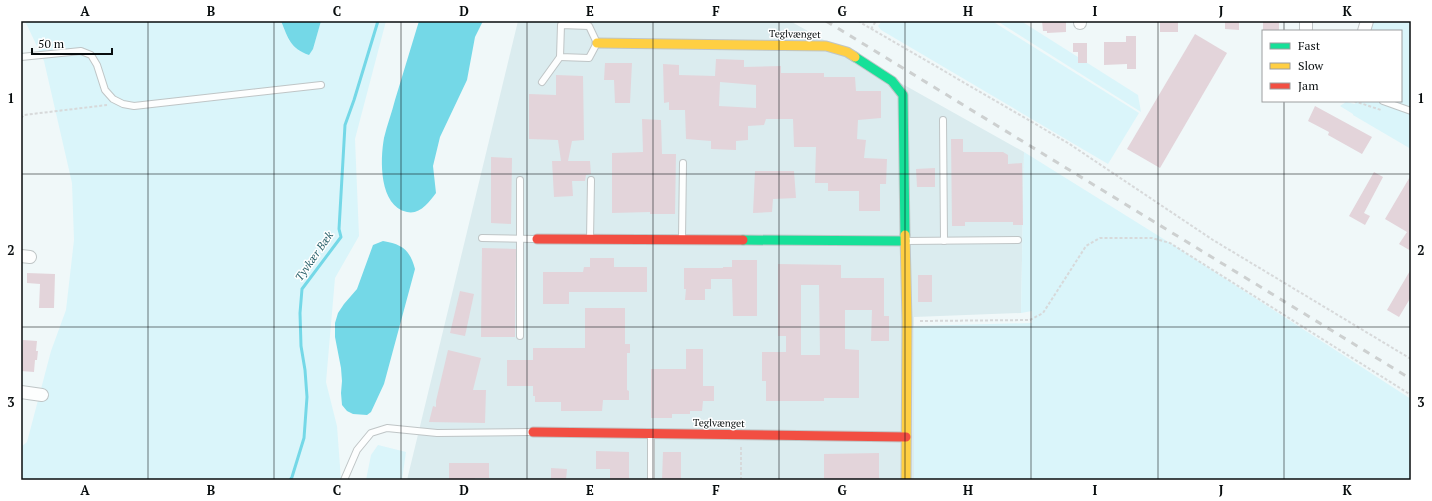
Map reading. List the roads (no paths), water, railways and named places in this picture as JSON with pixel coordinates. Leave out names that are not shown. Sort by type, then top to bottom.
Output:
[{"type":"street","name":"Teglvænget","points":[[597,43],[826,46],[847,52],[892,81],[903,95],[907,321],[906,480]]},
{"type":"street","points":[[537,239],[905,241]]},
{"type":"street","points":[[21,392],[42,395]]},
{"type":"street","name":"Teglvænget","points":[[533,432],[906,438]]},
{"type":"lane","points":[[542,82],[560,57],[561,25],[589,26],[597,43],[589,58],[560,57]]},
{"type":"lane","points":[[21,57],[80,51],[91,55],[97,65],[106,90],[113,99],[123,104],[134,106],[321,84]]},
{"type":"lane","points":[[1386,102],[1411,111]]},
{"type":"lane","points":[[943,120],[944,241]]},
{"type":"lane","points":[[682,240],[683,162]]},
{"type":"lane","points":[[520,180],[520,336]]},
{"type":"lane","points":[[590,239],[591,180]]},
{"type":"lane","points":[[482,238],[537,239]]},
{"type":"lane","points":[[905,241],[1018,240]]},
{"type":"lane","points":[[344,480],[357,450],[371,433],[387,428],[437,432],[533,432]]},
{"type":"lane","points":[[651,433],[651,480]]},
{"type":"water","points":[[281,21],[321,21],[313,49],[309,55],[298,49],[290,42]]},
{"type":"water","points":[[419,21],[483,21],[475,37],[467,80],[440,137],[433,166],[436,193],[420,210],[416,212],[407,212],[398,208],[391,201],[386,192],[382,170],[382,158],[385,133]]},
{"type":"water","points":[[383,241],[390,242],[404,249],[411,257],[415,269],[384,384],[371,412],[367,415],[353,414],[347,411],[342,405],[341,368],[335,337],[335,323],[338,313],[357,289],[373,245]]},
{"type":"waterway","name":"Tyvkær Bæk","points":[[290,480],[304,438],[307,397],[301,346],[300,313],[302,289],[341,237],[339,229],[345,125],[378,21]]},
{"type":"railway","points":[[826,21],[1411,379]]}]
